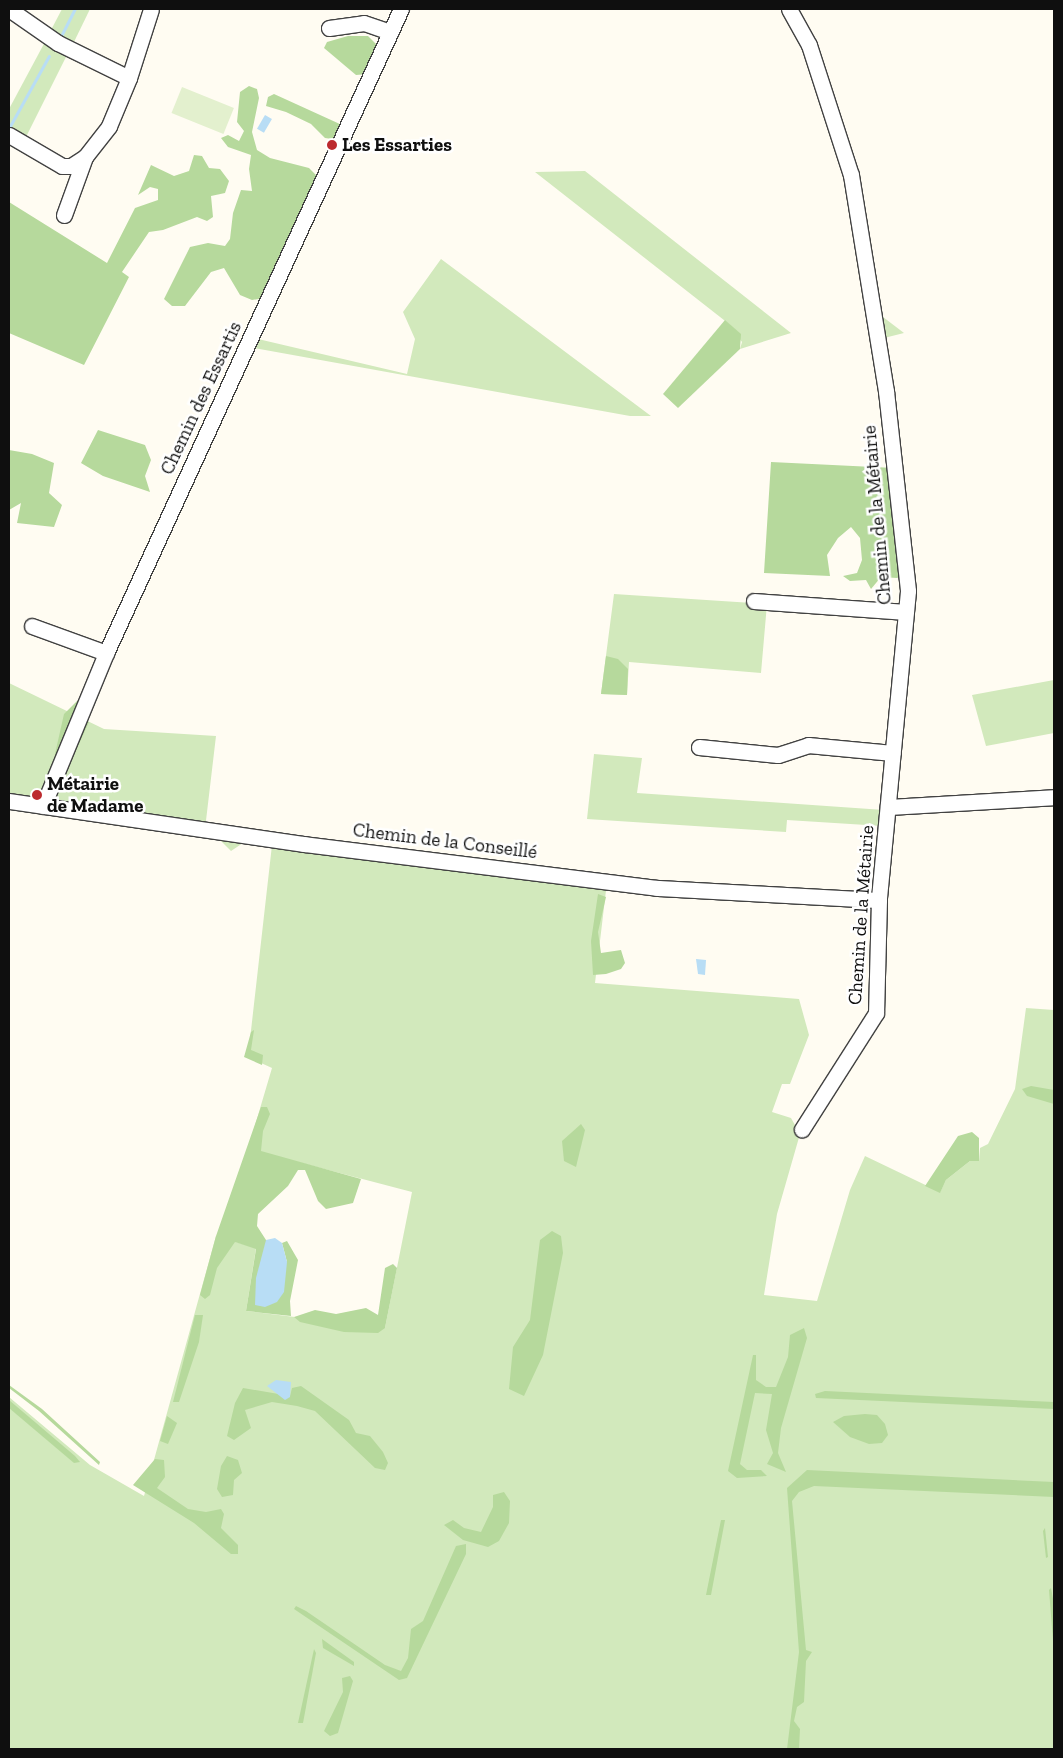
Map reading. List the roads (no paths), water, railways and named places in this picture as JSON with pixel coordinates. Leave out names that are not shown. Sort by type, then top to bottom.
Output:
[{"type":"street","points":[[9,9],[58,43],[130,78]]},
{"type":"street","points":[[9,136],[62,166],[71,166],[85,156],[109,126],[130,78],[151,9]]},
{"type":"street","name":"Chemin des Essartis","points":[[42,806],[106,653],[401,9]]},
{"type":"street","name":"Chemin de la Métairie","points":[[789,9],[809,45],[851,175],[886,392],[908,591],[880,900],[876,1013],[802,1129]]},
{"type":"street","points":[[330,28],[364,23],[390,32]]},
{"type":"street","points":[[64,215],[85,156]]},
{"type":"street","points":[[754,601],[906,612]]},
{"type":"street","points":[[32,626],[106,653]]},
{"type":"street","points":[[699,747],[778,755],[808,746],[893,753]]},
{"type":"street","points":[[888,807],[1054,797]]},
{"type":"street","name":"Chemin de la Conseillé","points":[[9,801],[304,844],[657,888],[880,900]]},
{"type":"water","points":[[265,115],[272,119],[264,133],[257,129]]},
{"type":"water","points":[[696,959],[706,960],[705,975],[698,974]]},
{"type":"water","points":[[275,1238],[282,1243],[287,1262],[284,1292],[277,1302],[265,1307],[255,1305],[256,1278],[266,1240]]},
{"type":"water","points":[[276,1380],[291,1382],[290,1397],[285,1400],[267,1386]]},
{"type":"waterway","points":[[62,34],[75,9]]},
{"type":"waterway","points":[[10,126],[49,56]]},
{"type":"place","name":"Les Essarties","points":[[332,145]]},
{"type":"place","name":"Métairie de Madame","points":[[37,795]]}]
